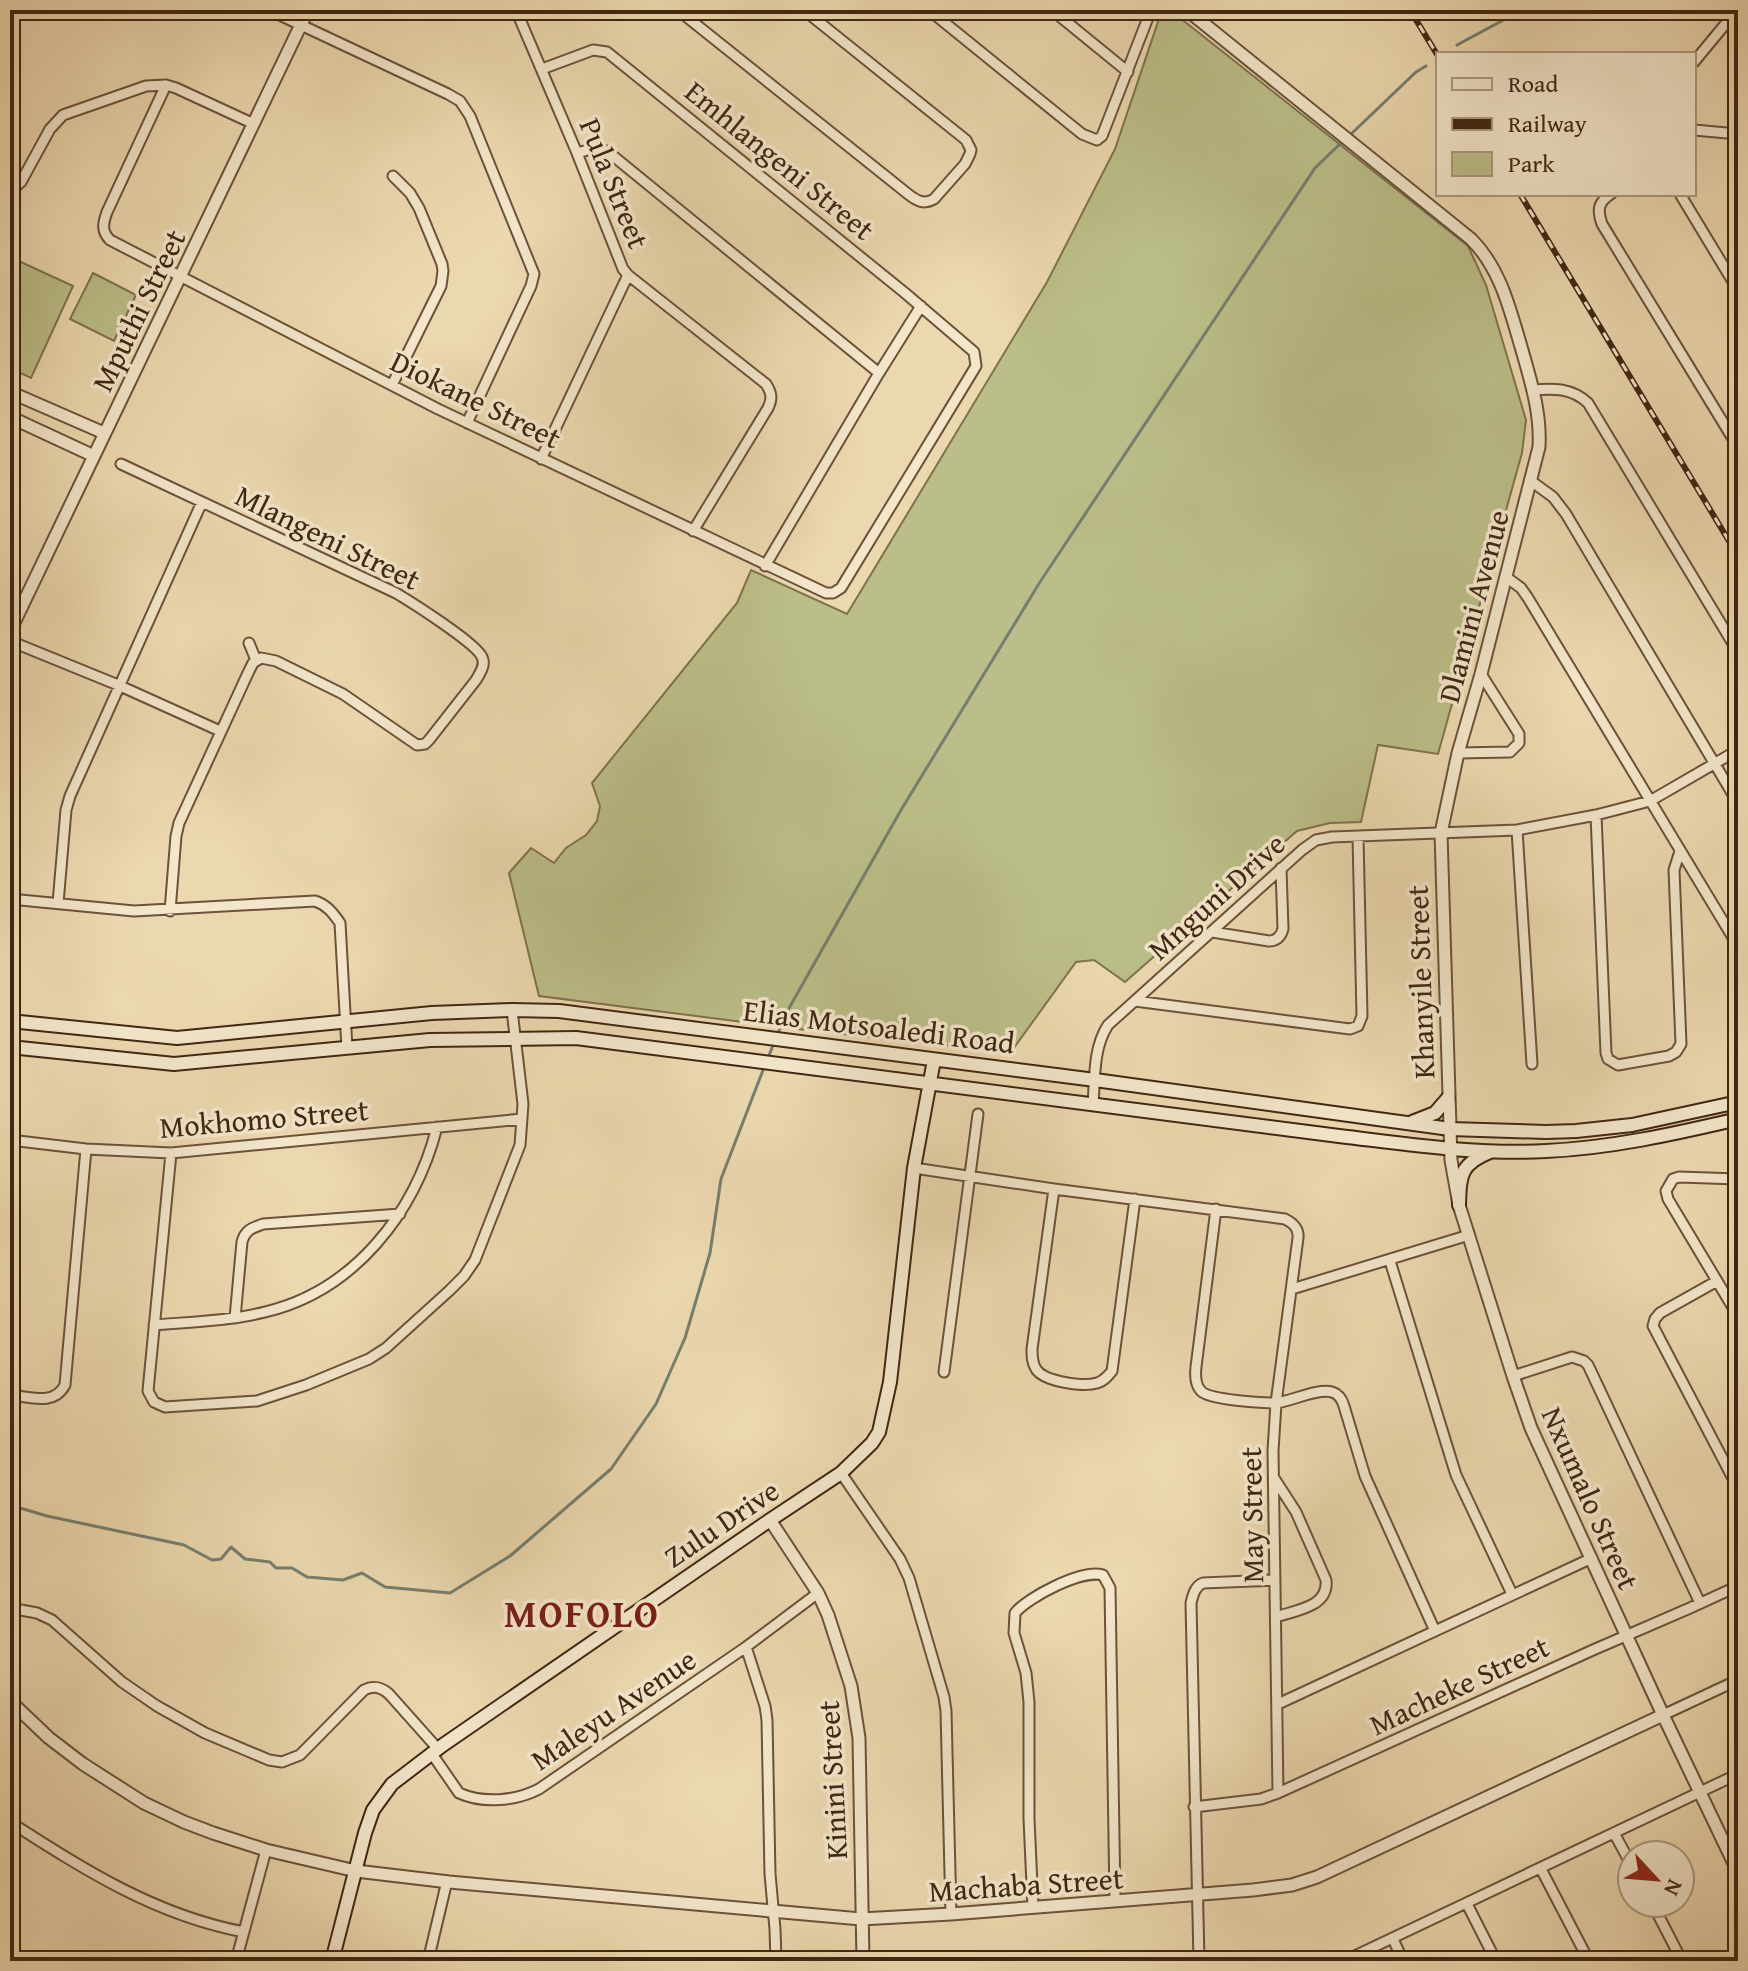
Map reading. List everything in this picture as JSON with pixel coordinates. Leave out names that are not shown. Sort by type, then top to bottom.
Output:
[{"type":"main road","name":"Elias Motsoaledi Road","points":[[10,1021],[177,1038],[432,1013],[547,1010],[1450,1129],[1546,1132],[1592,1129],[1642,1123],[1738,1102]]},
{"type":"main road","name":"Elias Motsoaledi Road","points":[[10,1047],[174,1064],[430,1040],[576,1038],[1093,1105],[1451,1149],[1493,1151],[1604,1146],[1738,1119]]},
{"type":"main road","name":"Zulu Drive","points":[[332,1961],[365,1833],[373,1810],[392,1784],[841,1473],[872,1443],[879,1432],[890,1382],[914,1168],[934,1060]]},
{"type":"main road","points":[[1408,1122],[1435,1113],[1448,1098]]},
{"type":"main road","points":[[1459,1205],[1465,1166],[1493,1151]]},
{"type":"street","points":[[269,10],[448,94],[460,101],[470,116],[534,274],[467,423]]},
{"type":"street","name":"Mputhi Street","points":[[10,631],[308,10]]},
{"type":"street","name":"Pula Street","points":[[516,10],[628,275],[541,459]]},
{"type":"street","points":[[678,10],[917,201],[934,199],[965,164],[971,150],[966,140],[804,10]]},
{"type":"street","points":[[929,10],[1082,134],[1097,140],[1102,136],[1151,10]]},
{"type":"street","points":[[1052,10],[1128,72]]},
{"type":"street","name":"Dlamini Avenue","points":[[1187,10],[1458,227],[1481,249],[1504,291],[1533,390],[1540,428],[1539,447],[1458,753],[1441,833]]},
{"type":"street","points":[[1696,60],[1737,10]]},
{"type":"street","name":"Emhlangeni Street","points":[[542,69],[593,50],[607,52],[974,352],[976,366],[841,588]]},
{"type":"street","points":[[11,192],[21,182],[50,129],[63,115],[146,86],[166,85],[189,92],[254,124]]},
{"type":"street","name":"Diokane Street","points":[[166,85],[107,212],[103,225],[105,235],[110,240],[467,423],[765,566],[826,593],[841,588]]},
{"type":"street","points":[[1696,130],[1738,134]]},
{"type":"street","points":[[577,153],[595,148],[607,151],[879,373]]},
{"type":"street","points":[[392,385],[441,286],[443,271],[419,208],[410,193],[393,176]]},
{"type":"street","points":[[1607,196],[1599,206],[1602,224],[1738,447]]},
{"type":"street","points":[[1681,196],[1738,290]]},
{"type":"street","points":[[628,275],[766,384],[770,391],[771,403],[693,531]]},
{"type":"street","points":[[765,566],[921,306]]},
{"type":"street","points":[[1533,390],[1562,389],[1575,393],[1588,403],[1738,652]]},
{"type":"street","points":[[10,392],[104,433]]},
{"type":"street","points":[[10,417],[94,456]]},
{"type":"street","name":"Mlangeni Street","points":[[121,464],[410,601],[479,652],[483,666],[476,680],[429,740],[417,745],[343,694],[276,661],[256,660]]},
{"type":"street","points":[[1531,481],[1553,497],[1566,514],[1738,803]]},
{"type":"street","points":[[58,903],[66,810],[70,796],[202,502]]},
{"type":"street","points":[[1506,577],[1521,588],[1528,598],[1738,946]]},
{"type":"street","points":[[10,641],[220,731]]},
{"type":"street","points":[[170,911],[177,829],[220,731],[256,660],[249,643]]},
{"type":"street","points":[[1458,753],[1510,752],[1519,743],[1519,734],[1481,674]]},
{"type":"street","name":"Mnguni Drive","points":[[1093,1105],[1098,1048],[1101,1035],[1108,1025],[1316,840],[1517,830],[1596,815],[1650,801],[1738,750]]},
{"type":"street","points":[[1596,815],[1606,1053],[1608,1059],[1618,1065],[1669,1056],[1681,1044],[1674,870],[1680,851]]},
{"type":"street","points":[[1517,830],[1532,1064]]},
{"type":"street","name":"Khanyile Street","points":[[1441,833],[1450,1129]]},
{"type":"street","points":[[1135,1001],[1350,1029],[1358,1026],[1362,1016],[1358,837]]},
{"type":"street","points":[[1212,932],[1269,941],[1280,936],[1283,929],[1281,868]]},
{"type":"street","points":[[10,899],[134,911],[310,901],[321,903],[340,923],[347,1048]]},
{"type":"street","points":[[171,1153],[148,1391],[154,1402],[165,1407],[257,1401],[369,1359],[386,1348],[449,1291],[475,1260],[520,1145],[523,1104],[512,1010]]},
{"type":"street","points":[[944,1372],[978,1114]]},
{"type":"street","name":"Mokhomo Street","points":[[10,1140],[86,1149],[171,1153],[522,1119]]},
{"type":"street","points":[[154,1325],[267,1312],[319,1291],[338,1279],[365,1256],[400,1214],[423,1171],[437,1127]]},
{"type":"street","name":"Nxumalo Street","points":[[1450,1129],[1451,1160],[1459,1205],[1531,1428],[1738,1872]]},
{"type":"street","points":[[10,1395],[50,1399],[59,1394],[65,1385],[86,1149]]},
{"type":"street","points":[[914,1168],[1216,1209],[1196,1367],[1199,1389],[1208,1396],[1221,1399],[1276,1403],[1330,1391],[1342,1400],[1365,1476],[1435,1631]]},
{"type":"street","points":[[1738,1179],[1679,1177],[1668,1185],[1667,1195],[1738,1316]]},
{"type":"street","points":[[1054,1189],[1033,1360],[1035,1368],[1046,1378],[1087,1384],[1100,1382],[1112,1371],[1135,1199]]},
{"type":"street","name":"May Street","points":[[1216,1209],[1285,1219],[1297,1228],[1276,1403],[1273,1476],[1278,1793]]},
{"type":"street","points":[[235,1318],[242,1242],[250,1228],[277,1223],[400,1214]]},
{"type":"street","points":[[1292,1289],[1469,1235]]},
{"type":"street","points":[[1390,1261],[1456,1475],[1512,1594]]},
{"type":"street","points":[[1717,1281],[1660,1313],[1653,1326],[1738,1488]]},
{"type":"street","points":[[1513,1376],[1572,1357],[1588,1365],[1700,1603]]},
{"type":"street","points":[[841,1473],[900,1559],[909,1578],[944,1697],[951,1914]]},
{"type":"street","points":[[1273,1476],[1296,1512],[1327,1586],[1322,1598],[1314,1605],[1276,1617]]},
{"type":"street","name":"Kinini Street","points":[[770,1520],[818,1593],[828,1615],[846,1668],[855,1708],[859,1738],[863,1961]]},
{"type":"street","points":[[1278,1704],[1592,1558]]},
{"type":"street","points":[[1033,1907],[1029,1702],[1026,1673],[1013,1622],[1020,1606],[1074,1578],[1096,1573],[1103,1575],[1110,1588],[1115,1900]]},
{"type":"street","points":[[1199,1961],[1191,1603],[1194,1593],[1203,1583],[1275,1580]]},
{"type":"street","name":"Macheke Street","points":[[1194,1807],[1261,1799],[1278,1793],[1738,1586]]},
{"type":"street","name":"Maleyu Avenue","points":[[435,1752],[463,1795],[482,1799],[524,1796],[539,1789],[746,1647],[818,1593]]},
{"type":"street","points":[[10,1608],[37,1613],[52,1620],[122,1682],[157,1706],[205,1733],[269,1760],[282,1762],[300,1755],[364,1690],[376,1686],[389,1694],[435,1752]]},
{"type":"street","points":[[746,1647],[767,1720],[776,1961]]},
{"type":"street","points":[[1663,1715],[1738,1680]]},
{"type":"street","name":"Machaba Street","points":[[10,1701],[71,1755],[144,1803],[184,1822],[266,1850],[356,1871],[861,1919],[1197,1895],[1292,1885],[1317,1877],[1663,1715]]},
{"type":"street","points":[[1344,1961],[1738,1774]]},
{"type":"street","points":[[10,1822],[84,1869],[140,1899],[217,1927],[244,1932]]},
{"type":"street","points":[[1614,1833],[1617,1839]]},
{"type":"street","points":[[236,1961],[266,1850]]},
{"type":"street","points":[[1541,1869],[1589,1961]]},
{"type":"street","points":[[428,1961],[447,1881]]},
{"type":"street","points":[[1467,1904],[1496,1961]]},
{"type":"street","points":[[1660,1919],[1682,1961]]},
{"type":"street","points":[[1393,1939],[1403,1961]]},
{"type":"green space","points":[[1162,10],[1170,10],[1468,246],[1486,285],[1526,420],[1522,453],[1438,754],[1378,745],[1361,822],[1330,823],[1297,831],[1125,982],[1094,960],[1076,962],[1011,1052],[539,996],[509,873],[531,848],[554,863],[566,848],[586,835],[597,821],[600,806],[592,783],[737,603],[751,570],[847,614],[1047,282],[1115,149]]},
{"type":"green space","points":[[10,257],[73,286],[31,378],[10,368]]},
{"type":"green space","points":[[93,273],[136,295],[114,341],[70,319]]},
{"type":"waterway","points":[[1457,45],[1522,10]]},
{"type":"waterway","points":[[1349,136],[1426,66]]},
{"type":"waterway","points":[[777,1036],[784,1017],[901,810],[1040,582],[1315,168],[1343,141]]},
{"type":"waterway","points":[[768,1058],[774,1043]]},
{"type":"waterway","points":[[10,1505],[47,1516],[184,1545],[212,1560],[221,1559],[231,1547],[245,1559],[270,1562],[276,1568],[292,1568],[307,1577],[343,1580],[362,1573],[385,1587],[450,1593],[510,1556],[611,1469],[656,1404],[685,1338],[710,1253],[721,1179],[765,1065]]},
{"type":"railway","points":[[1410,10],[1436,53]]},
{"type":"railway","points":[[1521,196],[1738,556]]},
{"type":"district","name":"MOFOLO","points":[[582,1613]]}]
